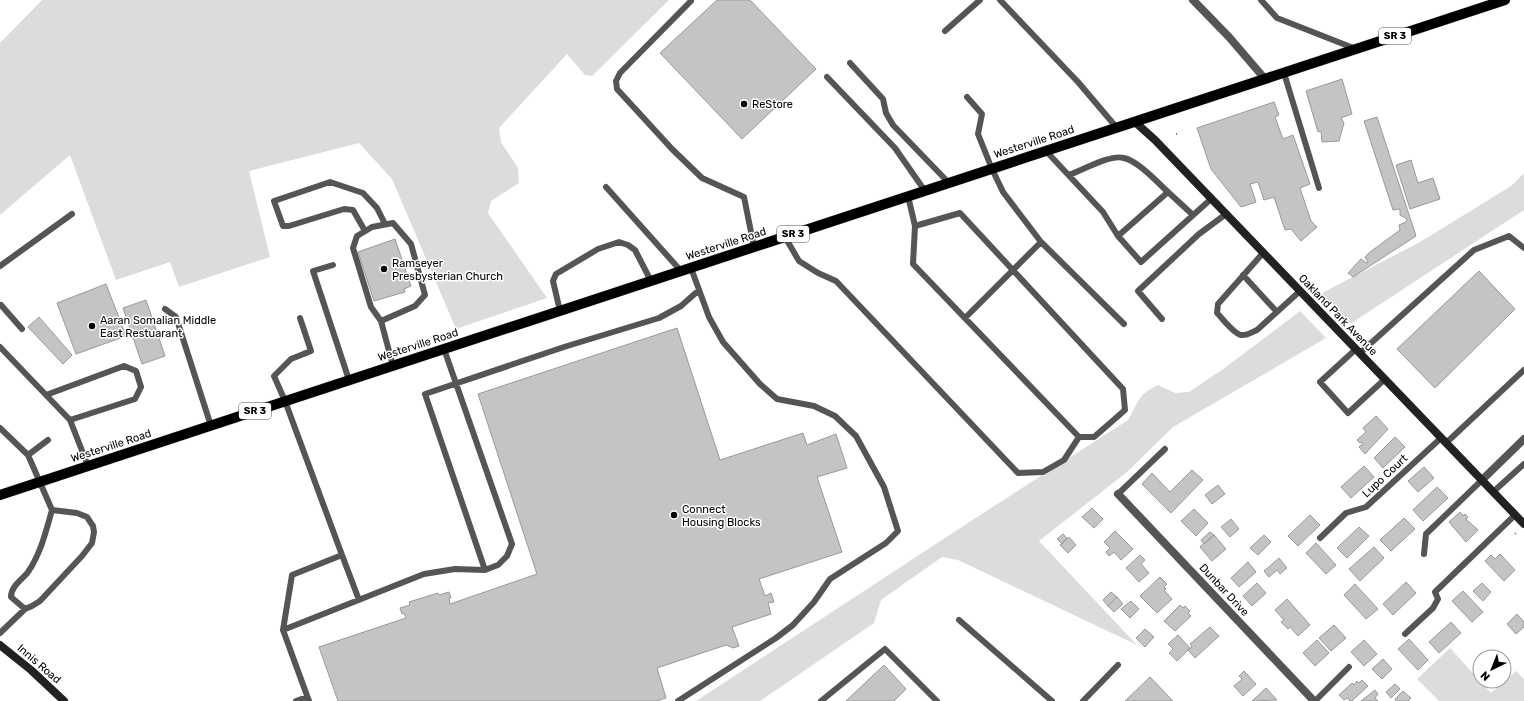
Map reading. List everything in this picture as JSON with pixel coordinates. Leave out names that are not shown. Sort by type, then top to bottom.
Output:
[{"type":"main road","name":"Westerville Road","points":[[0,495],[1500,1]]},
{"type":"main road","name":"Oakland Park Avenue","points":[[1135,122],[1155,140],[1524,524]]},
{"type":"main road","name":"Innis Road","points":[[0,645],[31,670],[64,701]]},
{"type":"street","points":[[1193,0],[1229,37],[1265,79]]},
{"type":"street","points":[[1482,480],[1524,439]]},
{"type":"street","name":"Dunbar Drive","points":[[1118,494],[1314,701]]},
{"type":"lane","points":[[945,31],[980,0]]},
{"type":"lane","points":[[1000,0],[1118,128]]},
{"type":"lane","points":[[1261,0],[1277,18],[1357,49]]},
{"type":"lane","points":[[691,1],[620,73],[616,81],[617,89],[672,149],[702,178],[744,197],[754,247]]},
{"type":"lane","points":[[850,63],[883,99],[886,113],[893,124],[949,183]]},
{"type":"lane","points":[[1284,73],[1319,188]]},
{"type":"lane","points":[[827,77],[895,148],[925,191]]},
{"type":"lane","points":[[967,97],[982,114],[978,134],[1003,192],[1040,242],[1124,324]]},
{"type":"lane","points":[[1046,151],[1103,212],[1118,236],[1141,262],[1211,199]]},
{"type":"lane","points":[[1069,175],[1102,161],[1115,158],[1125,158],[1142,167],[1193,215]]},
{"type":"lane","points":[[365,231],[353,210],[344,209],[289,226],[283,226],[274,201],[330,182],[363,193],[377,208],[385,224]]},
{"type":"lane","points":[[606,187],[686,269],[699,290],[709,317],[723,342],[760,384],[777,399],[814,406],[835,416],[856,436],[884,487],[898,531],[886,543],[830,579],[814,602],[793,625],[776,638],[678,701]]},
{"type":"lane","points":[[1118,236],[1168,192]]},
{"type":"lane","points":[[908,196],[915,226],[913,264],[1079,437],[1094,437],[1125,410],[1122,389],[960,212],[915,226]]},
{"type":"lane","points":[[0,266],[72,214]]},
{"type":"lane","points":[[1162,319],[1138,291],[1199,234],[1226,214]]},
{"type":"lane","points":[[380,321],[415,306],[425,295],[411,244],[392,223],[372,227],[357,236],[353,248],[371,307],[380,321],[393,366]]},
{"type":"lane","points":[[1385,379],[1348,413],[1320,382],[1474,250],[1509,236],[1524,248]]},
{"type":"lane","points":[[785,237],[799,261],[836,281],[1018,473],[1043,472],[1064,460],[1079,437]]},
{"type":"lane","points":[[560,311],[553,281],[556,274],[598,249],[619,242],[628,244],[635,250],[651,281]]},
{"type":"lane","points":[[965,318],[1014,271],[1040,242]]},
{"type":"lane","points":[[1264,253],[1218,304],[1217,313],[1223,320],[1238,335],[1243,336],[1256,330],[1300,291]]},
{"type":"lane","points":[[333,265],[313,272],[349,380]]},
{"type":"lane","points":[[1243,275],[1277,312]]},
{"type":"lane","points":[[485,570],[425,394],[564,347],[659,318],[680,306],[699,290]]},
{"type":"lane","points":[[0,305],[22,329]]},
{"type":"lane","points":[[165,309],[176,317],[211,426]]},
{"type":"lane","points":[[300,318],[311,352],[291,359],[274,376],[285,401],[359,600]]},
{"type":"lane","points":[[0,347],[70,420],[88,466]]},
{"type":"lane","points":[[283,630],[424,574],[455,569],[485,570],[498,565],[507,556],[512,544],[444,349]]},
{"type":"lane","points":[[46,395],[124,366],[136,371],[141,388],[135,399],[70,420]]},
{"type":"lane","name":"Lupo Court","points":[[1320,538],[1346,513],[1366,506],[1524,370]]},
{"type":"lane","points":[[0,428],[28,454],[52,510],[36,558],[28,572],[11,592],[11,597],[25,609]]},
{"type":"lane","points":[[28,454],[48,440]]},
{"type":"lane","points":[[1118,494],[1165,449]]},
{"type":"lane","points":[[1493,492],[1524,464]]},
{"type":"lane","points":[[1424,554],[1426,534],[1482,480]]},
{"type":"lane","points":[[0,633],[25,609],[40,601],[82,556],[92,543],[94,532],[93,526],[87,517],[77,513],[52,510]]},
{"type":"lane","points":[[1405,634],[1433,608],[1438,599],[1435,592],[1515,515]]},
{"type":"lane","points":[[296,701],[308,699],[283,630],[292,575],[342,556]]},
{"type":"lane","points":[[959,620],[1052,701]]},
{"type":"lane","points":[[821,701],[885,649],[937,701]]},
{"type":"lane","points":[[1083,701],[1118,665]]},
{"type":"lane","points":[[1314,701],[1349,667]]},
{"type":"shaded area","points":[[42,0],[669,0],[592,76],[585,75],[567,54],[499,128],[501,142],[518,168],[519,183],[491,201],[488,213],[547,298],[456,329],[392,179],[359,143],[249,171],[270,257],[179,287],[170,262],[116,280],[70,155],[0,215],[0,43]]},
{"type":"shaded area","points":[[1524,173],[1524,210],[1350,324],[1322,293],[1420,242],[1511,186]]},
{"type":"shaded area","points":[[1300,311],[1326,338],[1173,427],[1127,472],[1039,541],[1137,645],[958,560],[942,557],[881,600],[874,623],[760,701],[696,701],[1128,420],[1139,400],[1146,392],[1158,385],[1175,393],[1189,392],[1226,367]]},
{"type":"shaded area","points":[[1450,648],[1472,672],[1472,689],[1487,689],[1491,693],[1496,689],[1512,689],[1512,675],[1516,671],[1524,679],[1524,701],[1439,701],[1417,679]]},
{"type":"building","name":"ReStore","points":[[717,0],[750,0],[816,69],[742,139],[660,53]]},
{"type":"building","points":[[1342,79],[1352,114],[1341,118],[1344,123],[1339,141],[1322,142],[1321,131],[1318,132],[1306,91]]},
{"type":"building","points":[[1274,102],[1279,115],[1275,117],[1283,139],[1293,135],[1310,184],[1300,188],[1311,221],[1317,227],[1301,241],[1291,229],[1285,230],[1274,197],[1264,200],[1258,182],[1250,184],[1256,202],[1241,207],[1211,169],[1197,128]]},
{"type":"building","points":[[1377,117],[1416,236],[1353,277],[1348,273],[1361,259],[1367,263],[1368,262],[1365,257],[1400,230],[1399,225],[1406,222],[1407,219],[1400,215],[1400,209],[1393,210],[1364,121]]},
{"type":"building","points":[[1411,160],[1418,183],[1433,178],[1440,199],[1410,209],[1396,165]]},
{"type":"building","name":"Ramseyer Presbysterian Church","points":[[395,239],[411,286],[404,289],[405,292],[374,301],[358,252]]},
{"type":"building","points":[[1479,271],[1515,309],[1435,388],[1397,349]]},
{"type":"building","points":[[106,284],[126,336],[76,354],[57,303]]},
{"type":"building","points":[[146,300],[165,356],[142,364],[123,308]]},
{"type":"building","points":[[39,317],[72,355],[63,364],[28,327]]},
{"type":"building","name":"Connect Housing Blocks","points":[[677,328],[720,460],[803,433],[807,445],[836,434],[847,468],[817,477],[842,552],[759,579],[765,596],[771,593],[774,602],[768,603],[771,614],[732,627],[739,646],[733,648],[726,645],[657,668],[666,698],[657,701],[338,701],[319,647],[406,618],[404,613],[402,614],[400,608],[410,605],[409,602],[438,593],[439,595],[449,592],[451,598],[449,598],[450,604],[537,574],[478,394]]},
{"type":"building","points":[[1376,416],[1388,429],[1365,454],[1359,447],[1363,443],[1360,443],[1357,440],[1366,432],[1363,428]]},
{"type":"building","points":[[1395,437],[1405,447],[1383,468],[1374,458]]},
{"type":"building","points":[[1364,466],[1374,477],[1351,498],[1341,487]]},
{"type":"building","points":[[1424,467],[1434,478],[1418,492],[1408,481]]},
{"type":"building","points":[[1192,470],[1203,480],[1171,513],[1142,484],[1152,473],[1170,492]]},
{"type":"building","points":[[1218,485],[1225,494],[1212,504],[1205,495]]},
{"type":"building","points":[[1437,487],[1448,498],[1423,521],[1413,510]]},
{"type":"building","points":[[1092,508],[1103,519],[1094,528],[1082,517]]},
{"type":"building","points":[[1194,509],[1208,523],[1196,536],[1181,521]]},
{"type":"building","points":[[1460,512],[1463,516],[1465,514],[1468,517],[1466,519],[1478,530],[1466,542],[1449,522]]},
{"type":"building","points":[[1310,515],[1320,525],[1298,546],[1288,536]]},
{"type":"building","points":[[1404,518],[1415,529],[1391,551],[1380,540]]},
{"type":"building","points":[[1231,519],[1239,529],[1230,537],[1221,527]]},
{"type":"building","points":[[1359,527],[1369,536],[1347,558],[1337,548]]},
{"type":"building","points":[[1115,531],[1133,549],[1121,560],[1114,552],[1109,556],[1106,552],[1110,548],[1104,542]]},
{"type":"building","points":[[1210,532],[1214,535],[1204,544],[1201,540]]},
{"type":"building","points":[[1063,534],[1067,538],[1062,544],[1057,539]]},
{"type":"building","points":[[1214,535],[1226,549],[1212,561],[1200,547]]},
{"type":"building","points":[[1264,535],[1271,542],[1258,555],[1250,548]]},
{"type":"building","points":[[1069,537],[1076,545],[1068,553],[1060,545]]},
{"type":"building","points":[[1316,543],[1336,565],[1326,574],[1306,553]]},
{"type":"building","points":[[1374,547],[1384,558],[1360,581],[1349,569]]},
{"type":"building","points":[[1500,554],[1515,570],[1504,581],[1485,561],[1491,555],[1495,559]]},
{"type":"building","points":[[1140,555],[1145,560],[1141,564],[1149,573],[1139,582],[1126,568]]},
{"type":"building","points":[[1279,558],[1287,568],[1280,574],[1277,570],[1269,577],[1264,571]]},
{"type":"building","points":[[1248,562],[1256,572],[1239,587],[1231,578]]},
{"type":"building","points":[[1160,577],[1167,584],[1164,587],[1166,589],[1164,590],[1172,599],[1157,613],[1140,596]]},
{"type":"building","points":[[1406,582],[1416,593],[1393,615],[1383,604]]},
{"type":"building","points":[[1257,583],[1266,593],[1252,606],[1243,596]]},
{"type":"building","points":[[1482,583],[1491,592],[1483,601],[1473,591]]},
{"type":"building","points":[[1355,584],[1378,609],[1366,619],[1344,595]]},
{"type":"building","points":[[1463,591],[1483,612],[1472,622],[1452,601]]},
{"type":"building","points":[[1111,592],[1117,597],[1108,606],[1103,600]]},
{"type":"building","points":[[1117,597],[1123,604],[1114,612],[1108,606]]},
{"type":"building","points":[[1287,599],[1310,625],[1298,636],[1290,627],[1288,629],[1281,622],[1284,620],[1275,610]]},
{"type":"building","points":[[1131,601],[1139,609],[1130,618],[1121,609]]},
{"type":"building","points":[[1180,605],[1183,608],[1185,606],[1190,611],[1188,613],[1191,616],[1175,631],[1164,621]]},
{"type":"building","points":[[1517,614],[1524,622],[1524,627],[1516,634],[1507,624]]},
{"type":"building","points":[[1451,622],[1461,633],[1439,653],[1429,642]]},
{"type":"building","points":[[1334,625],[1346,638],[1331,651],[1319,638]]},
{"type":"building","points":[[1210,627],[1219,636],[1195,658],[1188,650],[1192,647],[1190,644]]},
{"type":"building","points":[[1145,629],[1154,637],[1145,647],[1136,638]]},
{"type":"building","points":[[1178,635],[1190,648],[1177,661],[1169,653],[1173,649],[1168,644]]},
{"type":"building","points":[[1409,639],[1428,660],[1418,670],[1398,649]]},
{"type":"building","points":[[1317,640],[1329,653],[1315,666],[1303,653]]},
{"type":"building","points":[[1364,640],[1377,654],[1364,666],[1351,652]]},
{"type":"building","points":[[1383,659],[1392,669],[1382,679],[1372,669]]},
{"type":"building","points":[[884,665],[906,689],[894,701],[846,701]]},
{"type":"building","points":[[1244,671],[1256,684],[1243,696],[1234,686],[1242,679],[1239,676]]},
{"type":"building","points":[[1150,677],[1173,701],[1125,701]]},
{"type":"building","points":[[1362,680],[1368,686],[1352,701],[1347,698],[1344,700],[1339,695],[1352,683],[1354,685],[1357,681],[1359,683]]},
{"type":"building","points":[[1395,684],[1400,689],[1391,698],[1386,692]]},
{"type":"building","points":[[1266,688],[1277,700],[1252,701]]},
{"type":"building","points":[[1375,690],[1378,694],[1375,698],[1378,701],[1361,701]]},
{"type":"building","points":[[1403,691],[1411,698],[1408,701],[1396,701],[1395,699]]},
{"type":"place","name":"ReStore","points":[[744,104]]},
{"type":"place","name":"Ramseyer Presbysterian Church","points":[[384,269]]},
{"type":"place","name":"Aaran Somalian Middle East Restuarant","points":[[92,326]]},
{"type":"place","name":"Connect Housing Blocks","points":[[674,515]]}]
